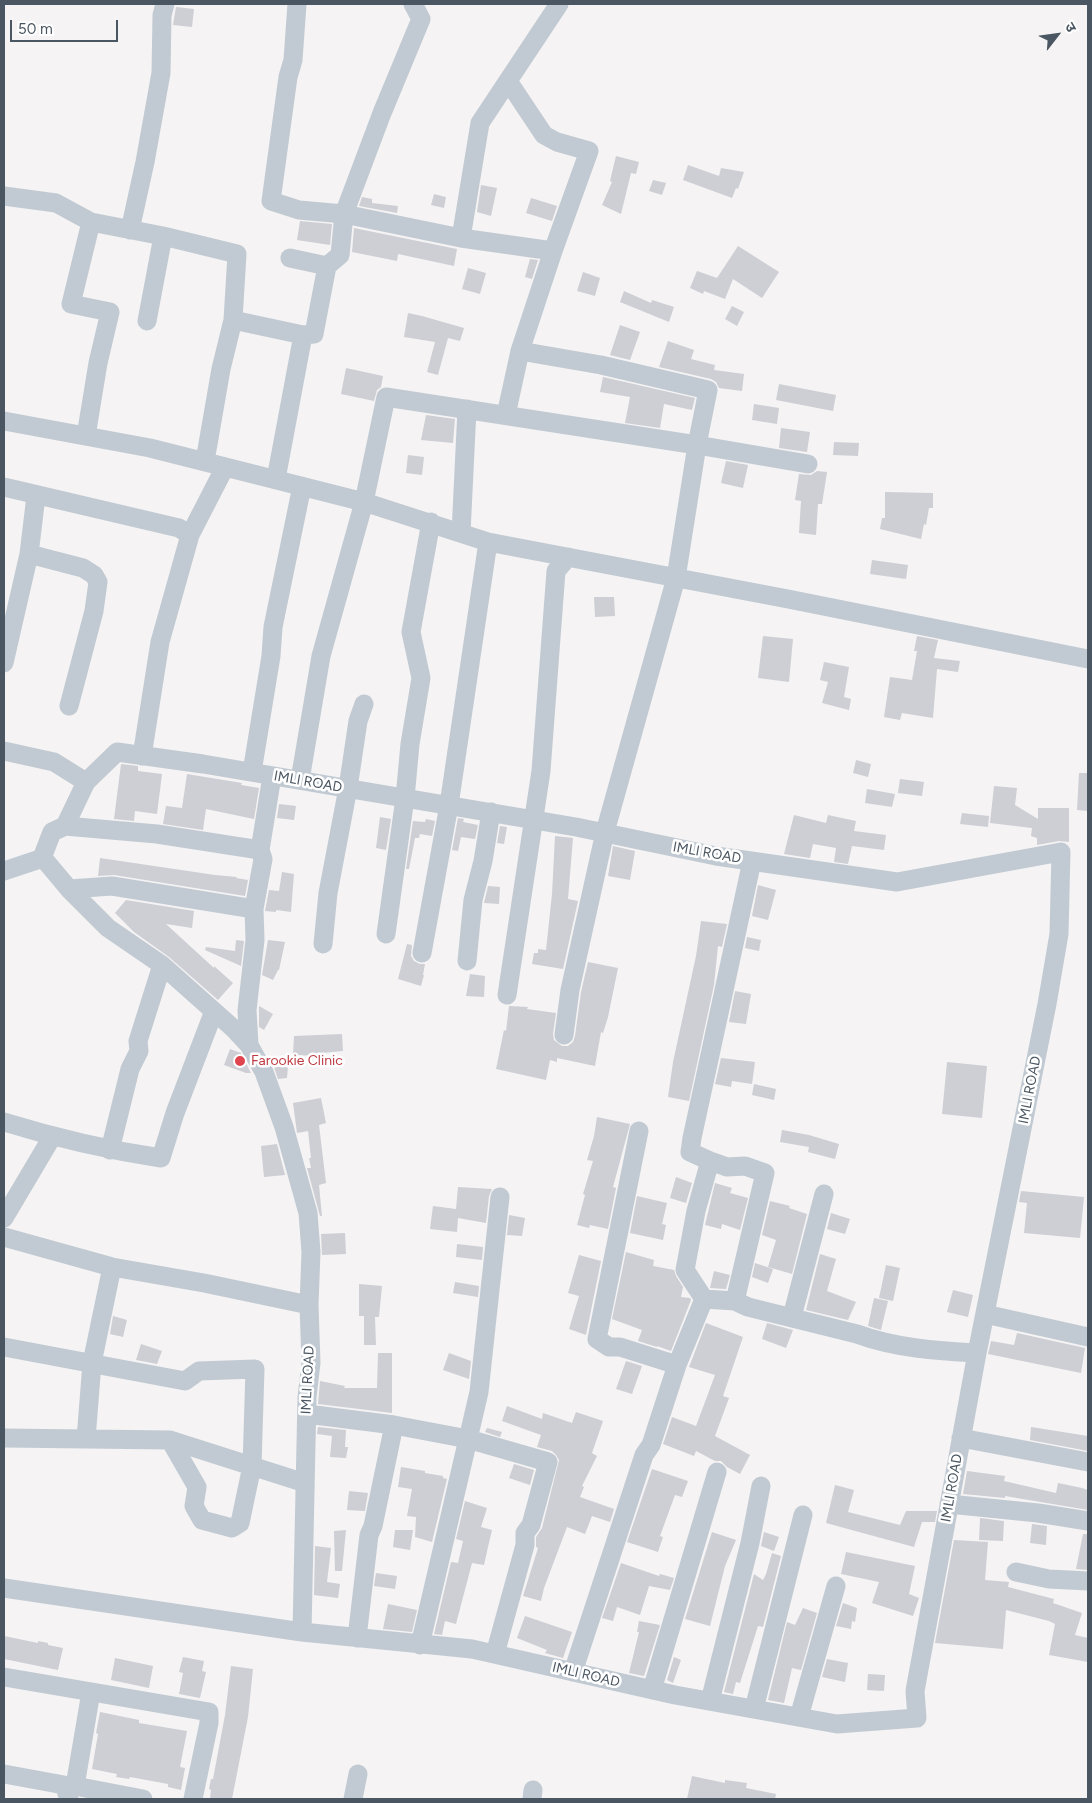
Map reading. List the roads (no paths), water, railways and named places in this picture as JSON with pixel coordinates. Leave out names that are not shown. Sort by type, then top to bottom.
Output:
[{"type":"street","points":[[130,230],[145,162],[161,73],[162,15],[165,4]]},
{"type":"street","points":[[297,4],[293,60],[288,77],[271,201],[299,210],[344,214],[461,238],[553,251]]},
{"type":"street","points":[[233,320],[303,335],[314,334],[327,266],[340,255],[344,214],[382,112],[421,18],[413,4]]},
{"type":"street","points":[[461,238],[480,123],[559,4]]},
{"type":"street","points":[[506,415],[520,351],[589,150],[557,142],[544,135],[508,80]]},
{"type":"street","points":[[4,196],[56,204],[91,222],[163,236],[237,254],[233,320],[220,369],[205,461]]},
{"type":"street","points":[[86,436],[98,363],[110,312],[71,304],[91,222]]},
{"type":"street","points":[[147,321],[163,236]]},
{"type":"street","points":[[290,258],[327,266]]},
{"type":"street","points":[[276,479],[303,335]]},
{"type":"street","points":[[520,351],[601,365],[708,390],[697,445],[676,578],[605,832],[570,990],[564,1035]]},
{"type":"street","points":[[300,780],[321,656],[364,502],[386,397],[808,464]]},
{"type":"street","points":[[461,533],[467,409]]},
{"type":"street","points":[[4,421],[150,448],[205,461],[364,502],[488,542],[1088,659]]},
{"type":"street","points":[[142,756],[160,642],[190,535],[225,467]]},
{"type":"street","points":[[252,772],[271,656],[273,627],[302,486]]},
{"type":"street","points":[[4,487],[179,528],[190,535]]},
{"type":"street","points":[[4,664],[29,554],[36,496]]},
{"type":"street","points":[[386,934],[405,798],[410,744],[421,678],[411,632],[431,523]]},
{"type":"street","points":[[422,953],[449,805],[488,542]]},
{"type":"street","points":[[29,554],[84,568],[94,575],[98,582],[94,611],[69,706]]},
{"type":"street","points":[[507,995],[541,771],[556,571],[568,557]]},
{"type":"street","points":[[324,944],[328,893],[348,788],[358,721],[364,704]]},
{"type":"street","points":[[4,751],[54,762],[86,782]]},
{"type":"street","name":"IMLI ROAD","points":[[117,752],[142,756],[252,772],[491,812],[605,832],[716,856],[897,882],[1061,852],[1059,934],[1048,1004],[961,1438],[916,1691],[917,1718],[837,1724],[652,1690],[472,1649],[302,1632],[306,1414],[311,1363],[309,1305],[311,1252],[308,1213],[284,1127],[264,1072],[249,1045],[234,1028],[162,965],[108,928],[42,858],[52,832],[65,826],[86,782],[117,752]]},
{"type":"street","points":[[249,1045],[247,1010],[255,940],[254,909],[263,859],[260,850],[272,776]]},
{"type":"street","points":[[467,961],[473,900],[483,861],[491,812]]},
{"type":"street","points":[[65,826],[157,834],[260,850]]},
{"type":"street","points":[[4,871],[42,858]]},
{"type":"street","points":[[735,1300],[765,1173],[745,1166],[727,1167],[690,1152],[752,861]]},
{"type":"street","points":[[70,889],[112,886],[254,909]]},
{"type":"street","points":[[110,1150],[130,1069],[139,1051],[138,1041],[162,965]]},
{"type":"street","points":[[4,1122],[52,1137],[110,1150],[161,1158],[175,1113],[214,1011]]},
{"type":"street","points":[[639,1131],[597,1339],[609,1346],[620,1346],[677,1365]]},
{"type":"street","points":[[4,1218],[52,1137]]},
{"type":"street","points":[[704,1299],[685,1270],[696,1211],[710,1161]]},
{"type":"street","points":[[792,1318],[824,1194]]},
{"type":"street","points":[[420,1645],[479,1392],[500,1197]]},
{"type":"street","points":[[4,1237],[112,1267],[204,1283],[309,1305]]},
{"type":"street","points":[[86,1439],[92,1363],[112,1267]]},
{"type":"street","points":[[573,1672],[644,1455],[651,1445],[677,1365],[704,1299]]},
{"type":"street","points":[[704,1299],[735,1300],[748,1307],[874,1340],[938,1352],[977,1353]]},
{"type":"street","points":[[985,1314],[1088,1337]]},
{"type":"street","points":[[4,1347],[185,1381],[199,1371],[255,1369],[252,1466],[240,1523],[232,1528],[202,1520],[194,1506],[197,1487],[170,1440]]},
{"type":"street","points":[[306,1414],[394,1425],[468,1440],[548,1462],[531,1524],[526,1533],[525,1545],[495,1654]]},
{"type":"street","points":[[357,1638],[370,1535],[374,1526],[394,1425]]},
{"type":"street","points":[[961,1438],[1088,1462]]},
{"type":"street","points":[[4,1443],[86,1439],[170,1440],[305,1483]]},
{"type":"street","points":[[652,1690],[717,1472]]},
{"type":"street","points":[[710,1701],[750,1543],[761,1486]]},
{"type":"street","points":[[949,1504],[1088,1520]]},
{"type":"street","points":[[754,1708],[803,1515]]},
{"type":"street","points":[[1016,1572],[1049,1579],[1088,1582]]},
{"type":"street","points":[[799,1717],[836,1586]]},
{"type":"street","points":[[4,1588],[302,1632]]},
{"type":"street","points":[[4,1676],[209,1712],[209,1723],[193,1799]]},
{"type":"street","points":[[91,1692],[76,1786],[143,1799]]},
{"type":"street","points":[[4,1774],[64,1785],[68,1799]]},
{"type":"street","points":[[353,1799],[358,1774]]},
{"type":"place","name":"Farookie Clinic","points":[[240,1061]]}]
